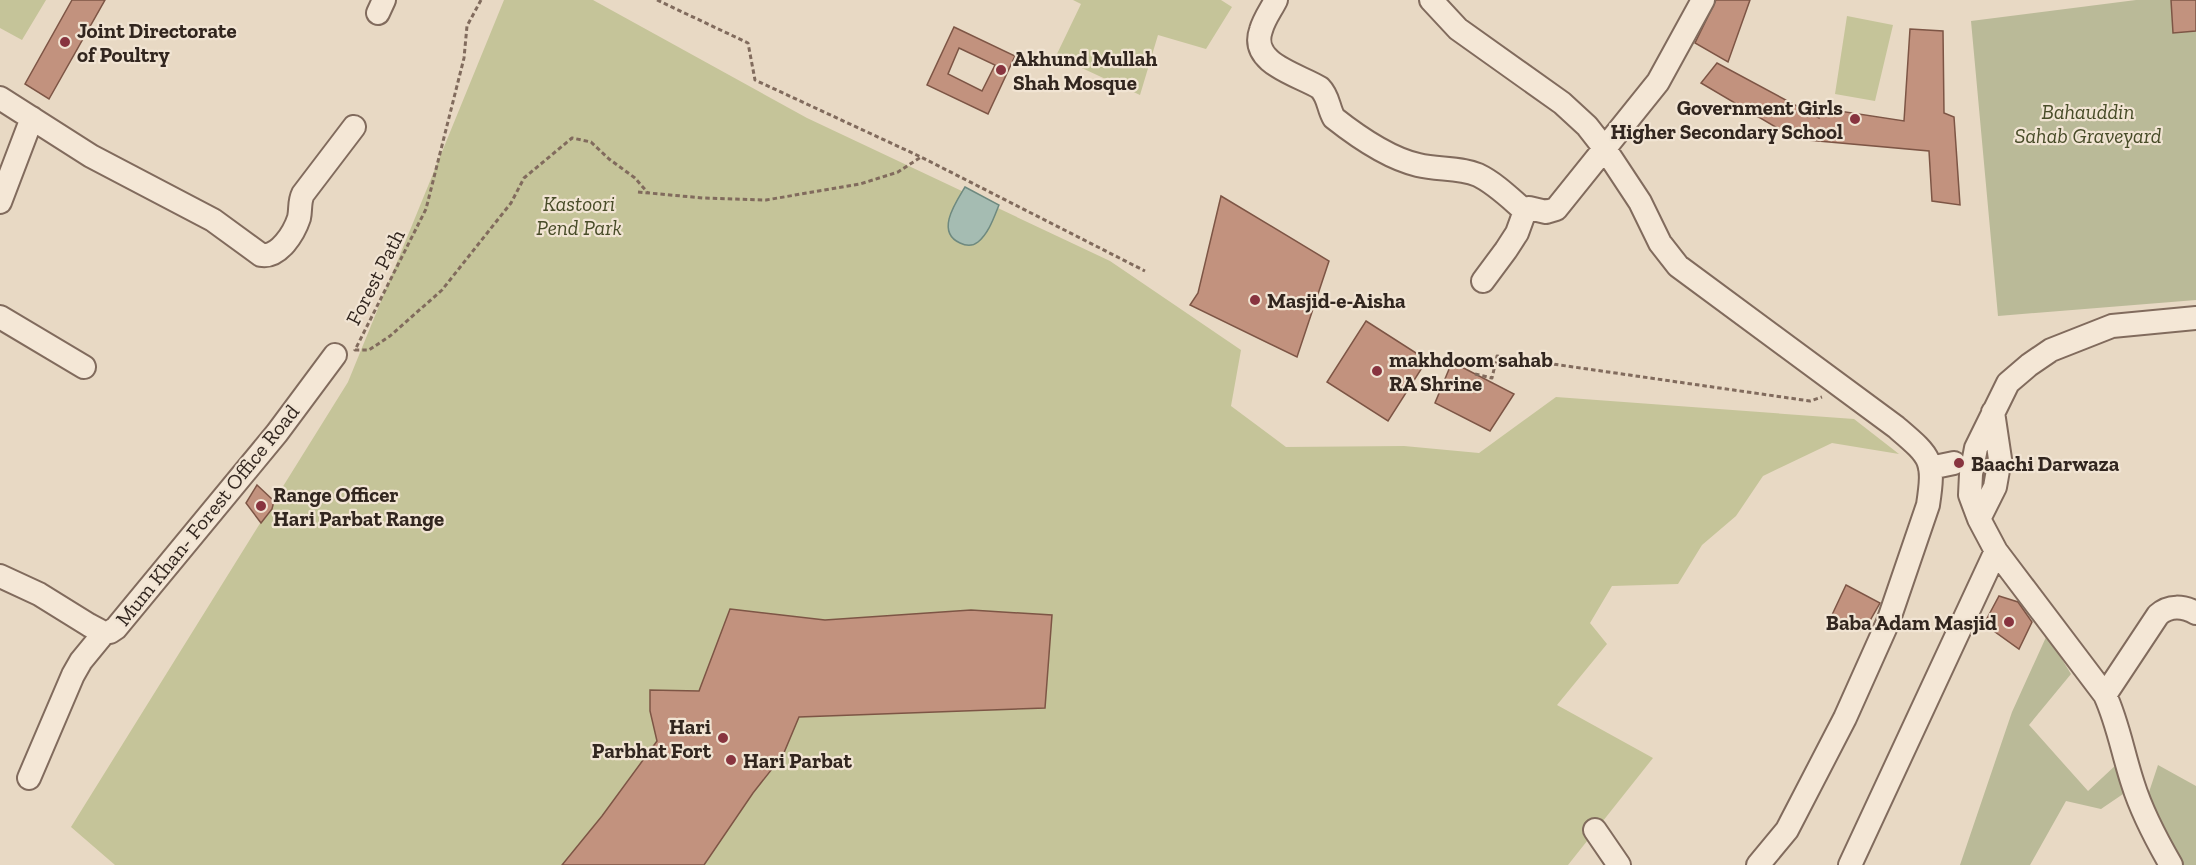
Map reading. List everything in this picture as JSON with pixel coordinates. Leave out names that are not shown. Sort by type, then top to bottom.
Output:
[{"type":"street","points":[[1276,0],[1260,32],[1259,40],[1262,51],[1279,67],[1320,88],[1325,93],[1334,118],[1371,144],[1397,158],[1418,165],[1478,175],[1496,186],[1526,211]]},
{"type":"street","points":[[1431,0],[1458,29],[1562,103],[1587,126],[1640,202],[1660,243],[1678,266],[1896,427],[1919,447],[1930,463],[1928,505],[1888,622],[1845,718],[1787,830],[1758,865]]},
{"type":"street","points":[[1484,281],[1517,232],[1526,211],[1529,208],[1546,212],[1556,209],[1658,82],[1703,0]]},
{"type":"street","points":[[0,98],[91,156],[186,204],[213,220],[261,255],[269,256],[279,251],[297,222],[303,194],[354,127]]},
{"type":"street","points":[[0,202],[32,118]]},
{"type":"street","points":[[0,317],[84,368]]},
{"type":"street","points":[[1930,468],[1964,464],[1976,448],[2008,384],[2029,365],[2051,350],[2112,326],[2196,318]]},
{"type":"street","name":"Mum Khan- Forest Office Road","points":[[0,576],[39,594],[104,633],[110,632],[116,628],[278,434],[335,355]]},
{"type":"street","points":[[1979,519],[1995,487],[2000,459],[1993,412]]},
{"type":"street","points":[[1964,464],[1970,495],[1979,519],[1996,551],[2105,695],[2141,804],[2171,865]]},
{"type":"street","points":[[1850,865],[1996,551]]},
{"type":"street","points":[[2105,695],[2158,615],[2164,610],[2178,607],[2196,613]]},
{"type":"street","points":[[29,778],[73,675],[104,633]]},
{"type":"street","points":[[1595,830],[1619,865]]},
{"type":"path","name":"Forest Path","points":[[481,0],[467,27],[464,58],[426,209],[355,350],[369,350],[390,336],[442,290],[511,203],[524,178],[572,138],[591,142],[635,178],[648,193]]},
{"type":"path","points":[[657,0],[748,43],[755,80],[921,157],[1145,271]]},
{"type":"path","points":[[638,192],[766,200],[860,184],[898,172],[921,157]]},
{"type":"path","points":[[1475,374],[1492,378],[1497,356],[1810,401],[1843,389]]},
{"type":"green space","points":[[0,0],[46,0],[22,40],[0,28]]},
{"type":"green space","name":"Hari Parbat","points":[[504,0],[593,0],[807,118],[1110,261],[1241,350],[1231,406],[1286,447],[1404,446],[1479,453],[1556,397],[1854,419],[1899,454],[1832,443],[1763,476],[1736,516],[1702,545],[1678,584],[1612,586],[1590,623],[1607,644],[1557,705],[1653,758],[1568,865],[115,865],[71,827],[348,382]]},
{"type":"green space","points":[[1073,0],[1221,0],[1232,7],[1206,49],[1158,35],[1140,95],[1056,56],[1081,4]]},
{"type":"green space","name":"Bahauddin Sahab Graveyard","points":[[2136,0],[2171,0],[2173,32],[2196,31],[2196,300],[1998,316],[1971,21]]},
{"type":"green space","points":[[1847,16],[1893,25],[1875,101],[1835,94]]},
{"type":"green space","points":[[2047,635],[2071,674],[2029,725],[2088,791],[2117,764],[2126,792],[2101,809],[2066,801],[2030,865],[1960,865],[2012,712]]},
{"type":"green space","points":[[2158,765],[2196,786],[2196,865],[2181,865],[2147,798]]},
{"type":"shaded area","points":[[965,187],[999,205],[985,234],[978,242],[969,245],[962,244],[953,238],[948,224],[953,208]]},
{"type":"building","name":"Joint Directorate of Poultry","points":[[72,0],[105,0],[49,99],[25,84]]},
{"type":"building","points":[[1716,0],[1750,0],[1728,62],[1695,43]]},
{"type":"building","points":[[2171,0],[2196,0],[2196,31],[2173,33]]},
{"type":"building","name":"Akhund Mullah Shah Mosque","points":[[954,27],[1015,56],[988,114],[927,85]],"holes":[[[959,48],[995,65],[982,91],[948,74]]]},
{"type":"building","name":"Government Girls Higher Secondary School","points":[[1910,29],[1943,31],[1944,113],[1954,117],[1960,205],[1932,201],[1929,151],[1796,139],[1701,83],[1717,63],[1819,118],[1820,108],[1904,121]]},
{"type":"building","points":[[1221,196],[1329,261],[1297,357],[1190,305],[1198,293]]},
{"type":"building","name":"makhdoom sahab RA Shrine","points":[[1366,321],[1427,360],[1388,421],[1327,382]]},
{"type":"building","points":[[1452,362],[1514,394],[1490,431],[1435,403]]},
{"type":"building","name":"Range Officer Hari Parbat Range","points":[[257,485],[274,501],[272,509],[261,523],[246,503]]},
{"type":"building","points":[[1846,585],[1880,603],[1864,631],[1831,617]]},
{"type":"building","name":"Baba Adam Masjid","points":[[1999,596],[2018,602],[2032,622],[2019,649],[1984,624]]},
{"type":"building","name":"Hari Parbhat Fort","points":[[730,609],[825,620],[971,610],[1052,615],[1045,708],[799,717],[783,755],[753,793],[704,865],[562,865],[602,816],[657,741],[650,711],[650,690],[699,691]]},
{"type":"place","name":"Joint Directorate of Poultry","points":[[65,42]]},
{"type":"place","name":"Akhund Mullah Shah Mosque","points":[[1001,70]]},
{"type":"place","name":"Government Girls Higher Secondary School","points":[[1855,119]]},
{"type":"place","name":"Masjid-e-Aisha","points":[[1255,300]]},
{"type":"place","name":"makhdoom sahab RA Shrine","points":[[1377,371]]},
{"type":"place","name":"Baachi Darwaza","points":[[1959,463]]},
{"type":"place","name":"Range Officer Hari Parbat Range","points":[[261,506]]},
{"type":"place","name":"Baba Adam Masjid","points":[[2009,622]]},
{"type":"place","name":"Hari Parbhat Fort","points":[[723,738]]},
{"type":"place","name":"Hari Parbat","points":[[731,760]]},
{"type":"park label","name":"Kastoori Pend Park","points":[[579,215]]}]
